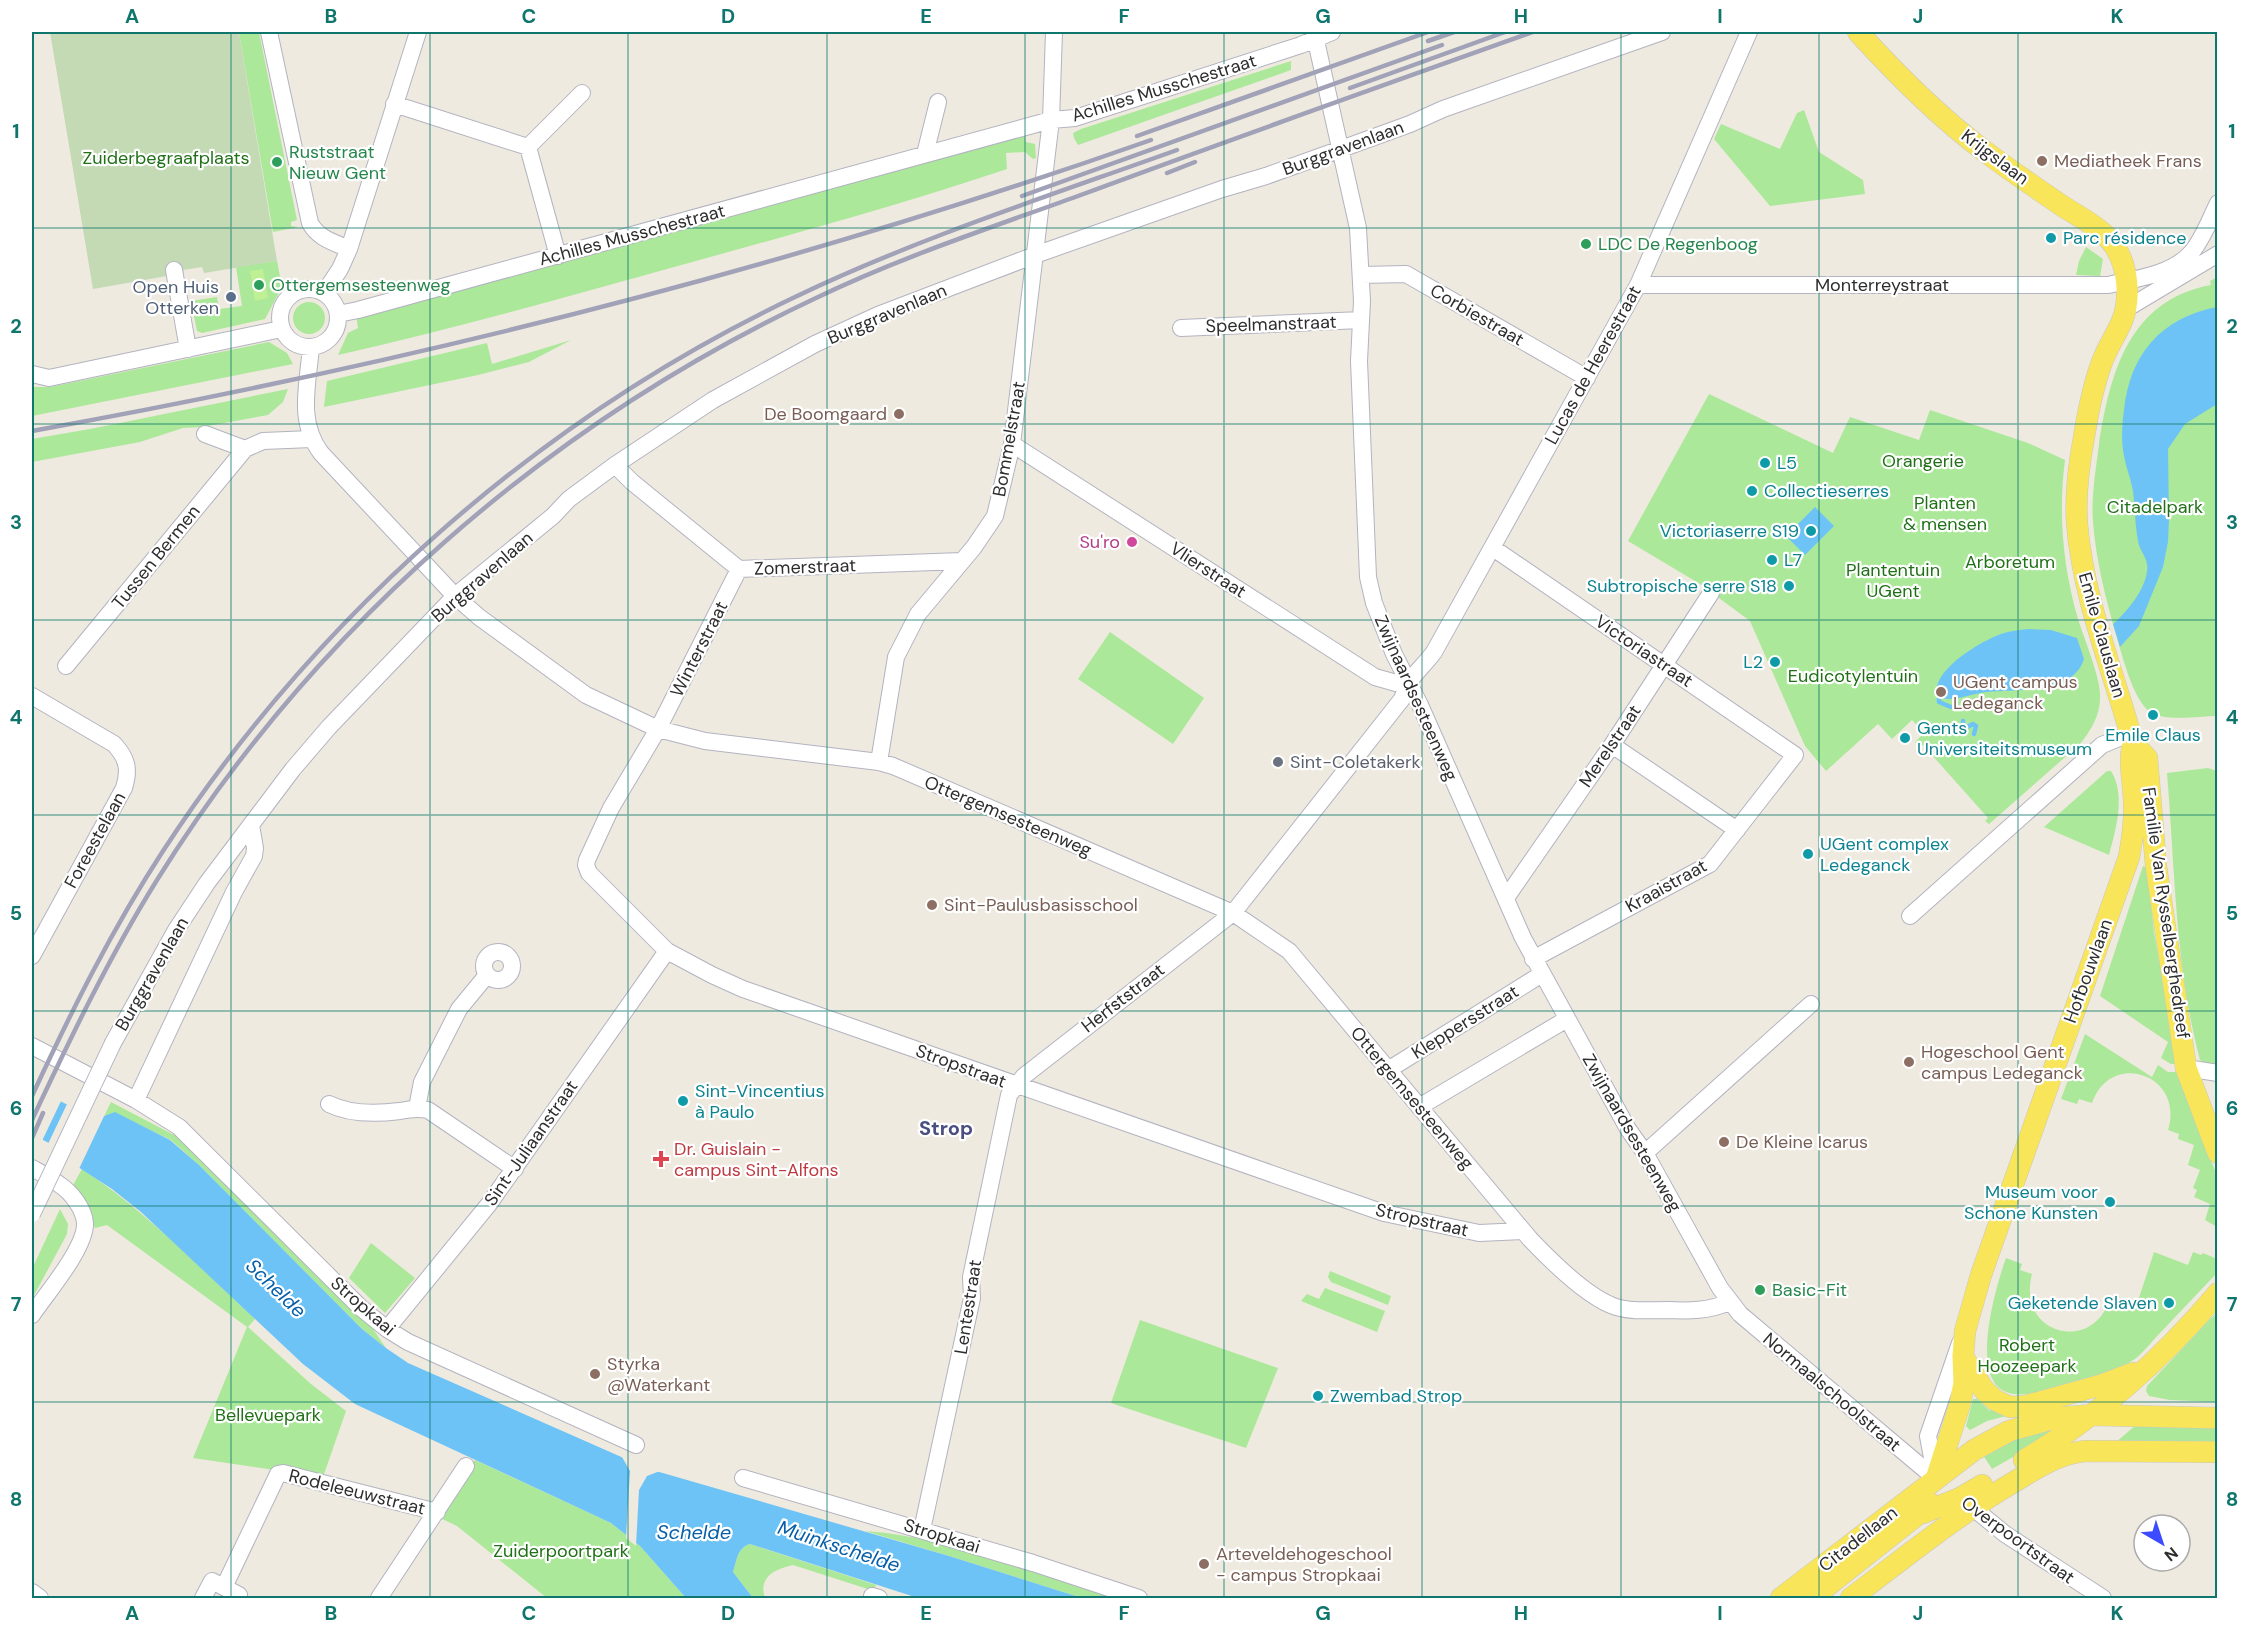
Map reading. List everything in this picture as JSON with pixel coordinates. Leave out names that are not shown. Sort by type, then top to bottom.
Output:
[{"type":"main road","name":"Krijgslaan","points":[[1858,32],[1931,106],[1963,134],[2107,237],[2121,260],[2126,281]]},
{"type":"main road","name":"Emile Clauslaan","points":[[2126,281],[2126,309],[2103,360],[2090,406],[2079,473],[2077,521],[2087,589],[2137,745]]},
{"type":"main road","name":"Familie Van Rysselberghedreef","points":[[2137,745],[2186,1068],[2215,1139]]},
{"type":"main road","name":"Hofbouwlaan","points":[[1954,1493],[1960,1404],[1964,1383],[1965,1331],[1985,1264],[2128,857],[2133,832],[2134,805],[2129,757],[2137,745]]},
{"type":"main road","points":[[1954,1493],[2032,1456],[2091,1415],[2147,1368],[2217,1293]]},
{"type":"main road","points":[[1963,1356],[1984,1390],[1995,1400],[2010,1407],[2025,1406],[2079,1391],[2147,1368]]},
{"type":"main road","points":[[1851,1599],[1954,1493],[1974,1450],[2009,1431],[2055,1418],[2091,1415],[2217,1418]]},
{"type":"main road","points":[[1954,1493],[2067,1454],[2096,1451],[2217,1452]]},
{"type":"main road","name":"Citadellaan","points":[[1812,1599],[1923,1513],[1954,1493]]},
{"type":"main road","name":"Citadellaan","points":[[1781,1599],[1954,1493]]},
{"type":"street","points":[[269,32],[310,223],[321,237],[349,249]]},
{"type":"street","points":[[324,293],[340,269],[349,249],[418,32]]},
{"type":"street","name":"Bommelstraat","points":[[879,762],[896,657],[918,614],[962,561],[995,516],[1012,444],[1051,120],[1054,32]]},
{"type":"street","name":"Achilles Musschestraat","points":[[338,314],[1051,120],[1075,118],[1301,45],[1315,34],[1332,32]]},
{"type":"street","name":"Burggravenlaan","points":[[32,1214],[113,1043],[177,930],[207,883],[293,769],[329,727],[455,597],[553,516],[569,499],[615,465],[713,400],[814,344],[878,315],[1035,255],[1222,189],[1266,176],[1443,109],[1662,32]]},
{"type":"street","name":"Lucas de Heerestraat","points":[[1408,683],[1418,668],[1434,652],[1638,285],[1749,32]]},
{"type":"street","name":"Zwijnaardsesteenweg","points":[[1315,34],[1358,228],[1361,276],[1359,361],[1368,577],[1379,617],[1533,958],[1628,1129],[1645,1153],[1730,1302]]},
{"type":"street","points":[[528,147],[582,93]]},
{"type":"street","points":[[925,154],[938,102]]},
{"type":"street","points":[[394,104],[528,147]]},
{"type":"street","points":[[528,147],[558,256]]},
{"type":"street","name":"Monterreystraat","points":[[1638,285],[2108,285],[2160,272],[2183,260],[2199,242],[2216,209]]},
{"type":"street","points":[[2126,309],[2217,254]]},
{"type":"street","points":[[174,270],[188,349]]},
{"type":"street","name":"Corbiestraat","points":[[1361,276],[1406,274],[1587,378]]},
{"type":"street","points":[[310,289],[324,293],[330,298],[338,314],[338,322],[333,335],[323,344],[311,347],[293,343],[281,329],[279,315],[285,301],[290,296],[310,289]]},
{"type":"street","name":"Speelmanstraat","points":[[1181,328],[1361,320]]},
{"type":"street","points":[[32,374],[49,378],[281,329]]},
{"type":"street","name":"Ottergemsesteenweg","points":[[311,347],[310,371],[304,401],[305,415],[312,439],[326,459],[455,597],[586,695],[658,729],[705,741],[879,762],[1233,913],[1289,951],[1523,1231],[1570,1278],[1604,1301],[1616,1307],[1629,1309],[1702,1311],[1730,1302]]},
{"type":"street","points":[[204,434],[245,448],[263,441],[312,439]]},
{"type":"street","name":"Vlierstraat","points":[[1012,444],[1375,677],[1396,683],[1408,683]]},
{"type":"street","name":"Tussen Bermen","points":[[66,666],[245,448]]},
{"type":"street","name":"Zomerstraat","points":[[615,465],[632,482],[739,569],[962,561]]},
{"type":"street","name":"Victoriastraat","points":[[1493,548],[1794,755]]},
{"type":"street","name":"Winterstraat","points":[[658,729],[739,569]]},
{"type":"street","name":"Merelstraat","points":[[1506,898],[1612,745],[1711,593]]},
{"type":"street","name":"Herfststraat","points":[[1015,1085],[1233,913],[1402,699],[1408,683]]},
{"type":"street","name":"Foreestelaan","points":[[32,696],[114,744],[123,753],[128,765],[128,776],[124,788],[32,956]]},
{"type":"street","name":"Stropstraat","points":[[658,729],[611,808],[586,865],[589,873],[667,951],[743,989],[1384,1213],[1479,1233],[1523,1231]]},
{"type":"street","points":[[1612,745],[1737,830]]},
{"type":"street","points":[[1910,916],[2102,746],[2137,745]]},
{"type":"street","name":"Kraaistraat","points":[[1533,958],[1710,864],[1794,755]]},
{"type":"street","name":"Burggravenlaan","points":[[136,1100],[229,903],[254,856],[251,825]]},
{"type":"street","name":"Sint-Juliaanstraat","points":[[387,1329],[515,1169],[575,1079],[667,951]]},
{"type":"street","name":"Kleppersstraat","points":[[1388,1070],[1542,974]]},
{"type":"street","points":[[417,1108],[422,1082],[459,1009],[487,975]]},
{"type":"street","points":[[1645,1153],[1811,1004]]},
{"type":"street","points":[[1419,1107],[1567,1019]]},
{"type":"street","name":"Stropkaai","points":[[32,1046],[136,1100],[179,1127],[361,1308],[387,1329],[408,1342],[636,1445]]},
{"type":"street","points":[[2186,1068],[2217,1073]]},
{"type":"street","name":"Lentestraat","points":[[922,1530],[926,1520],[972,1298],[971,1277],[1009,1095],[1015,1085]]},
{"type":"street","points":[[329,1104],[349,1112],[397,1111],[417,1108],[428,1110],[515,1169]]},
{"type":"street","points":[[32,1169],[67,1191],[82,1211],[85,1222],[83,1233],[67,1266],[32,1315]]},
{"type":"street","name":"Normaalschoolstraat","points":[[1730,1302],[1740,1314],[1954,1493]]},
{"type":"street","name":"Hofbouwlaan","points":[[1954,1493],[1928,1436],[1951,1365],[1965,1331]]},
{"type":"street","points":[[379,1599],[466,1467]]},
{"type":"street","name":"Rodeleeuwstraat","points":[[224,1587],[278,1474],[283,1473],[437,1512]]},
{"type":"street","name":"Stropkaai","points":[[743,1478],[922,1530],[1139,1599]]},
{"type":"street","name":"Overpoortstraat","points":[[1954,1493],[2003,1532],[2103,1599]]},
{"type":"street","points":[[203,1599],[212,1581],[240,1598]]},
{"type":"street","points":[[32,1594],[39,1599]]},
{"type":"green space","name":"Zuiderbegraafplaats","points":[[50,32],[239,32],[277,261],[204,273],[202,267],[183,270],[184,273],[93,289]]},
{"type":"green space","points":[[239,32],[259,32],[297,220],[291,222],[291,226],[298,227],[273,232]]},
{"type":"green space","points":[[1291,61],[1291,70],[1078,145],[1074,138],[1073,133],[1081,129]]},
{"type":"green space","points":[[1804,110],[1819,152],[1863,180],[1865,194],[1770,206],[1714,139],[1721,124],[1780,149],[1797,113]]},
{"type":"green space","points":[[1024,130],[1026,142],[1035,144],[1036,158],[1033,159],[1025,152],[1006,153],[1007,169],[847,219],[555,300],[338,355],[348,333],[358,328],[356,314]]},
{"type":"green space","points":[[2086,247],[2103,259],[2100,276],[2076,275],[2079,261]]},
{"type":"green space","points":[[277,261],[282,287],[265,319],[202,333],[197,331],[191,301],[217,297],[219,309],[242,306],[236,267]]},
{"type":"green space","name":"Ottergemsesteenweg","points":[[263,269],[268,298],[255,301],[250,271]]},
{"type":"green space","name":"Citadelpark","points":[[2217,277],[2217,716],[2164,717],[2150,712],[2139,698],[2126,667],[2113,624],[2094,537],[2095,473],[2110,391],[2128,344],[2142,323],[2160,306],[2183,293],[2211,285],[2210,281]]},
{"type":"green space","points":[[309,302],[321,306],[325,318],[321,330],[309,334],[297,330],[293,318],[297,306]]},
{"type":"green space","points":[[571,340],[529,362],[324,407],[327,381],[487,343],[492,364]]},
{"type":"green space","points":[[269,342],[287,353],[293,364],[32,416],[32,387],[50,387]]},
{"type":"green space","points":[[288,389],[283,402],[268,415],[202,427],[183,428],[140,442],[32,462],[32,439]]},
{"type":"green space","name":"Plantentuin UGent","points":[[1709,394],[1833,453],[1850,417],[1919,440],[1930,410],[2028,443],[2065,460],[2062,520],[2065,560],[2078,619],[2097,678],[2100,694],[2099,708],[2092,727],[2080,744],[1989,824],[1985,821],[1988,818],[1923,745],[1918,746],[1915,742],[1924,733],[1912,720],[1892,739],[1878,724],[1826,771],[1805,746],[1750,621],[1700,584],[1628,541]]},
{"type":"green space","points":[[1110,632],[1204,698],[1173,744],[1078,679]]},
{"type":"green space","points":[[2208,768],[2217,771],[2217,1067],[2200,1060],[2185,989],[2177,917],[2167,773]]},
{"type":"green space","points":[[2107,771],[2111,771],[2116,780],[2119,801],[2117,823],[2109,855],[2044,827]]},
{"type":"green space","points":[[2143,866],[2147,868],[2154,932],[2178,1064],[2171,1064],[2161,1058],[2168,1042],[2100,996]]},
{"type":"green space","points":[[2085,1034],[2152,1077],[2158,1065],[2168,1072],[2181,1072],[2203,1142],[2217,1175],[2217,1227],[2205,1220],[2210,1204],[2194,1197],[2197,1190],[2193,1188],[2200,1170],[2188,1165],[2194,1145],[2178,1139],[2179,1134],[2168,1130],[2170,1111],[2166,1095],[2156,1083],[2143,1076],[2129,1073],[2114,1077],[2101,1086],[2092,1103],[2079,1099],[2077,1104],[2061,1099]]},
{"type":"green space","points":[[111,1102],[176,1134],[373,1329],[386,1348],[362,1329],[199,1165],[171,1140],[115,1113],[104,1116]]},
{"type":"green space","name":"Bellevuepark","points":[[82,1169],[106,1185],[172,1240],[255,1319],[248,1327],[311,1384],[346,1411],[323,1477],[193,1458],[247,1327],[107,1225],[95,1228],[73,1185]]},
{"type":"green space","points":[[60,1209],[68,1224],[67,1234],[32,1299],[32,1269]]},
{"type":"green space","points":[[371,1243],[415,1278],[385,1313],[349,1278]]},
{"type":"green space","name":"Robert Hoozeepark","points":[[2154,1252],[2188,1265],[2193,1252],[2201,1255],[2203,1253],[2217,1259],[2217,1273],[2135,1359],[2111,1371],[2035,1393],[2011,1393],[2004,1391],[1994,1382],[1989,1367],[1988,1329],[2006,1258],[2022,1264],[2020,1270],[2032,1274],[2030,1295],[2035,1311],[2045,1323],[2058,1330],[2073,1331],[2088,1327],[2100,1317],[2109,1301],[2120,1305],[2122,1299],[2137,1304]]},
{"type":"green space","points":[[1330,1271],[1391,1296],[1388,1305],[1331,1282],[1328,1277]]},
{"type":"green space","points":[[1325,1288],[1385,1311],[1377,1332],[1301,1301],[1307,1294],[1319,1299]]},
{"type":"green space","points":[[2217,1313],[2217,1402],[2170,1400],[2149,1396],[2146,1391],[2147,1386]]},
{"type":"green space","points":[[1140,1320],[1278,1368],[1246,1448],[1111,1403]]},
{"type":"green space","points":[[1973,1399],[1977,1399],[1990,1411],[1992,1404],[2006,1416],[1987,1421],[1970,1430],[1966,1426]]},
{"type":"green space","points":[[2136,1425],[2217,1426],[2217,1445],[2115,1443]]},
{"type":"green space","points":[[2052,1429],[2053,1431],[2020,1453],[1992,1469],[1983,1455],[2022,1436]]},
{"type":"green space","name":"Zuiderpoortpark","points":[[475,1460],[611,1523],[640,1546],[686,1598],[547,1598],[457,1526],[440,1518]]},
{"type":"green space","points":[[865,1531],[929,1540],[960,1548],[1114,1598],[1082,1598]]},
{"type":"green space","points":[[750,1544],[876,1585],[874,1591],[793,1565],[774,1572],[766,1579],[763,1591],[765,1598],[753,1598],[733,1572],[740,1551]]},
{"type":"water","points":[[2217,307],[2217,404],[2185,424],[2168,449],[2169,519],[2168,542],[2163,567],[2139,626],[2120,647],[2113,624],[2139,593],[2146,578],[2147,566],[2138,541],[2133,491],[2123,451],[2123,421],[2127,390],[2141,356],[2165,330],[2197,312]]},
{"type":"water","points":[[1815,507],[1834,526],[1805,555],[1787,535]]},
{"type":"water","points":[[2029,629],[2051,630],[2077,638],[2084,659],[2078,671],[2068,679],[2042,688],[1987,692],[1955,699],[1937,696],[1937,686],[1941,677],[1959,658],[2001,634]]},
{"type":"water","name":"Schelde","points":[[32,1087],[96,1119],[115,1112],[170,1140],[199,1165],[362,1329],[408,1363],[649,1469],[949,1556],[1082,1598],[918,1598],[750,1544],[740,1551],[733,1572],[753,1598],[686,1598],[640,1546],[611,1523],[355,1404],[303,1364],[141,1212],[112,1189],[78,1167],[73,1156],[32,1134]]},
{"type":"pier","points":[[32,1085],[62,1099],[41,1143],[32,1138]]},
{"type":"pier","points":[[68,1102],[96,1116],[106,1112],[78,1171],[71,1158],[47,1146]]},
{"type":"pier","points":[[416,1363],[650,1466],[857,1526],[846,1525],[660,1471],[647,1476],[639,1490],[636,1546],[626,1538],[630,1471],[622,1457],[423,1369]]},
{"type":"waterway","points":[[1939,698],[1939,702],[1951,707]]},
{"type":"waterway","points":[[1963,721],[1963,729],[1973,724],[1976,726],[1974,734]]},
{"type":"railway","points":[[1137,136],[1428,32]]},
{"type":"railway","points":[[1428,41],[1454,32]]},
{"type":"railway","points":[[1350,88],[1505,32]]},
{"type":"railway","points":[[32,1120],[106,968],[157,880],[219,788],[289,700],[364,618],[445,542],[531,471],[622,407],[717,349],[848,283],[913,256],[1533,32]]},
{"type":"railway","points":[[1022,196],[1442,45]]},
{"type":"railway","points":[[32,431],[315,375],[597,308],[876,230],[1151,140]]},
{"type":"railway","points":[[32,1096],[77,1002],[144,880],[224,764],[291,682],[363,604],[441,531],[524,463],[610,401],[701,346],[795,297],[936,237],[1177,150]]},
{"type":"railway","points":[[1167,173],[1195,162]]},
{"type":"railway","points":[[32,1138],[43,1113]]},
{"type":"place","name":"Mediatheek Frans","points":[[2042,161]]},
{"type":"place","name":"Ruststraat Nieuw Gent","points":[[277,162]]},
{"type":"place","name":"Parc résidence","points":[[2051,238]]},
{"type":"place","name":"LDC De Regenboog","points":[[1586,244]]},
{"type":"place","name":"Ottergemsesteenweg","points":[[259,285]]},
{"type":"place","name":"Open Huis Otterken","points":[[231,297]]},
{"type":"place","name":"De Boomgaard","points":[[899,414]]},
{"type":"place","name":"L5","points":[[1765,463]]},
{"type":"place","name":"Collectieserres","points":[[1752,491]]},
{"type":"place","name":"Victoriaserre S19","points":[[1811,531]]},
{"type":"place","name":"Su'ro","points":[[1132,542]]},
{"type":"place","name":"L7","points":[[1772,560]]},
{"type":"place","name":"Subtropische serre S18","points":[[1789,586]]},
{"type":"place","name":"L2","points":[[1775,662]]},
{"type":"place","name":"UGent campus Ledeganck","points":[[1941,692]]},
{"type":"place","name":"Emile Claus","points":[[2153,715]]},
{"type":"place","name":"Gents Universiteitsmuseum","points":[[1905,738]]},
{"type":"place","name":"Sint-Coletakerk","points":[[1278,762]]},
{"type":"place","name":"UGent complex Ledeganck","points":[[1808,854]]},
{"type":"place","name":"Sint-Paulusbasisschool","points":[[932,905]]},
{"type":"place","name":"Hogeschool Gent campus Ledeganck","points":[[1909,1062]]},
{"type":"place","name":"Sint-Vincentius à Paulo","points":[[683,1101]]},
{"type":"place","name":"De Kleine Icarus","points":[[1724,1142]]},
{"type":"place","name":"Dr. Guislain - campus Sint-Alfons","points":[[661,1159]]},
{"type":"place","name":"Museum voor Schone Kunsten","points":[[2110,1202]]},
{"type":"place","name":"Basic-Fit","points":[[1760,1290]]},
{"type":"place","name":"Geketende Slaven","points":[[2169,1303]]},
{"type":"place","name":"Styrka @Waterkant","points":[[595,1374]]},
{"type":"place","name":"Zwembad Strop","points":[[1318,1396]]},
{"type":"place","name":"Arteveldehogeschool - campus Stropkaai","points":[[1204,1564]]},
{"type":"district","name":"Strop","points":[[946,1128]]},
{"type":"park label","name":"Orangerie","points":[[1923,461]]},
{"type":"park label","name":"Planten & mensen","points":[[1945,513]]},
{"type":"park label","name":"Arboretum","points":[[2010,562]]},
{"type":"park label","name":"Eudicotylentuin","points":[[1853,676]]},
{"type":"water label","name":"Muinkschelde","points":[[839,1546]]}]
